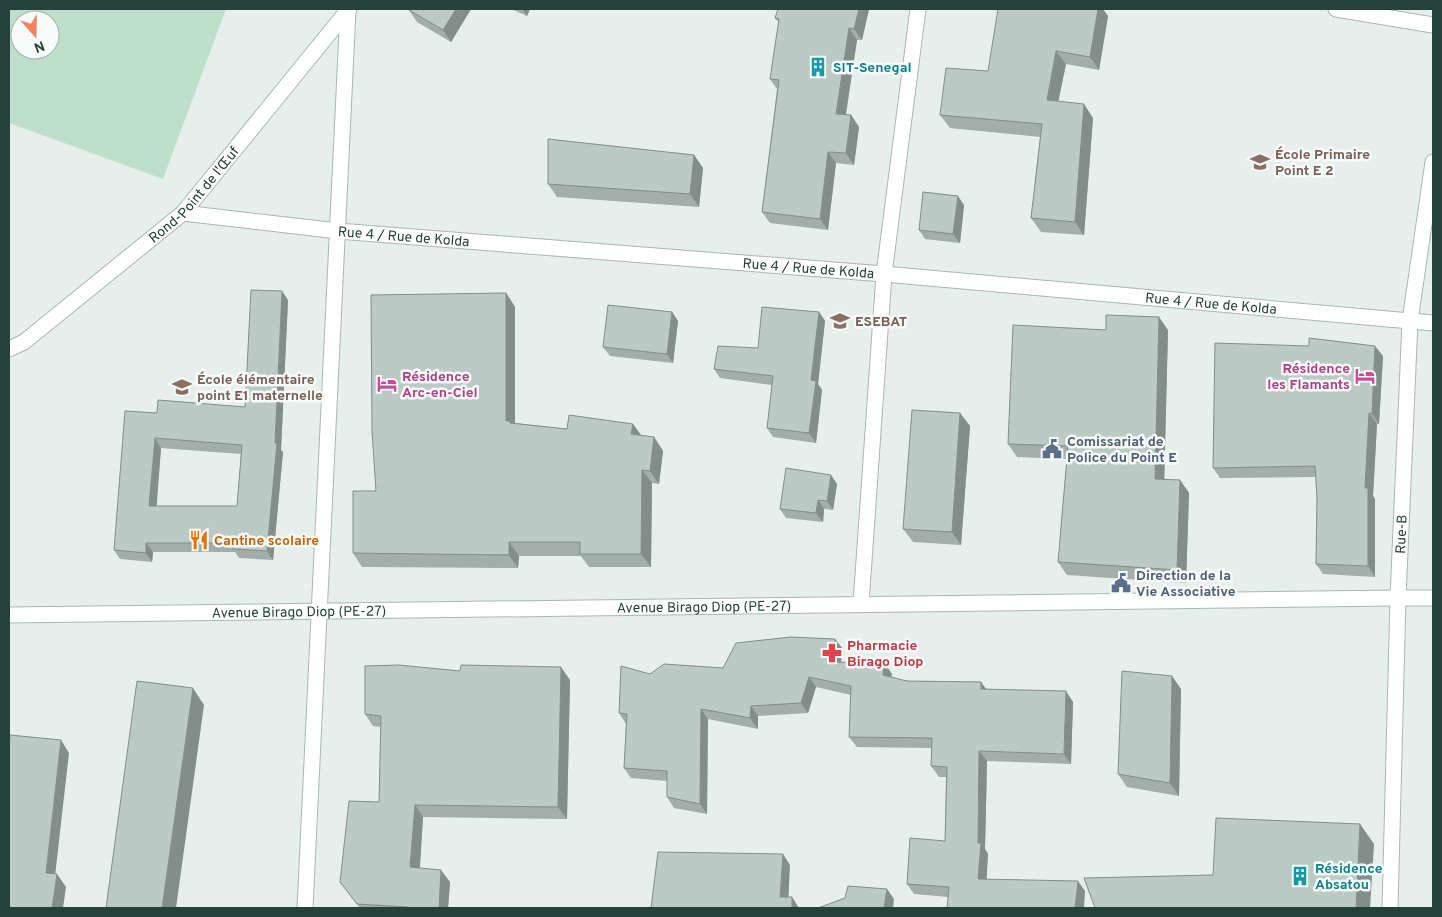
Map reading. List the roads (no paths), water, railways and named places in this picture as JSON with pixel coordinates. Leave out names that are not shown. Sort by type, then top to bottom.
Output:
[{"type":"street","points":[[305,908],[349,9]]},
{"type":"street","name":"Rond-Point de l'Œuf","points":[[9,350],[24,342],[183,213],[349,9]]},
{"type":"street","points":[[861,604],[884,274],[918,9]]},
{"type":"street","points":[[1336,9],[1433,25]]},
{"type":"street","name":"Rue-B","points":[[1390,908],[1398,598],[1410,321],[1433,162]]},
{"type":"street","name":"Rue 4 / Rue de Kolda","points":[[183,213],[338,231],[884,274],[1433,323]]},
{"type":"street","name":"Avenue Birago Diop (PE-27)","points":[[9,614],[1433,598]]},
{"type":"place","name":"SIT-Senegal","points":[[818,67]]},
{"type":"place","name":"École Primaire Point E 2","points":[[1260,162]]},
{"type":"place","name":"ESEBAT","points":[[840,321]]},
{"type":"place","name":"Résidence les Flamants","points":[[1365,376]]},
{"type":"place","name":"Résidence Arc-en-Ciel","points":[[387,384]]},
{"type":"place","name":"École élémentaire point E1 maternelle","points":[[182,387]]},
{"type":"place","name":"Comissariat de Police du Point E","points":[[1052,449]]},
{"type":"place","name":"Cantine scolaire","points":[[199,540]]},
{"type":"place","name":"Direction de la Vie Associative","points":[[1121,583]]},
{"type":"place","name":"Pharmacie Birago Diop","points":[[832,653]]},
{"type":"place","name":"Résidence Absatou","points":[[1300,876]]}]
